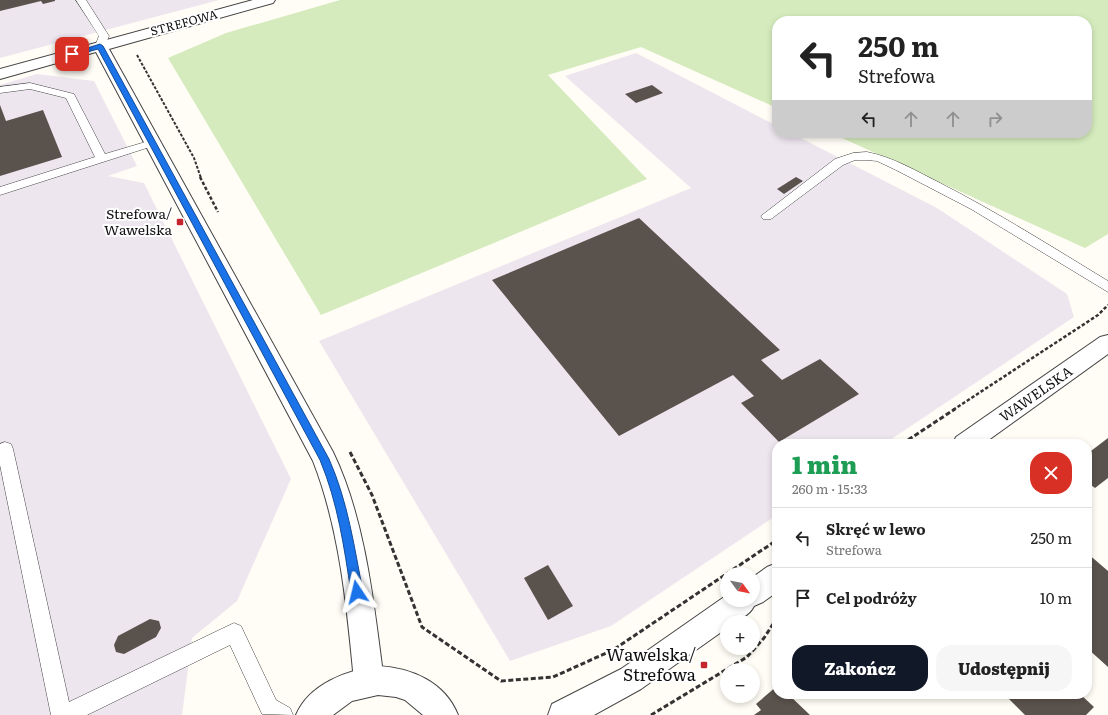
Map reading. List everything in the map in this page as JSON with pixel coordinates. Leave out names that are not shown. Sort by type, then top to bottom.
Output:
[{"type":"street","name":"STREFOWA","points":[[0,74],[268,0]]},
{"type":"street","points":[[100,46],[324,459],[336,485],[342,508],[362,620],[369,680]]},
{"type":"street","name":"WAWELSKA","points":[[972,439],[1108,343]]},
{"type":"street","points":[[760,588],[772,580]]},
{"type":"street","points":[[563,715],[631,679],[733,607]]},
{"type":"street","points":[[311,715],[318,706],[342,689],[369,680],[388,680],[406,684],[423,692],[437,705],[443,715]]},
{"type":"lane","points":[[81,0],[104,36],[100,46]]},
{"type":"lane","points":[[0,90],[30,86],[70,96],[102,159]]},
{"type":"lane","points":[[0,190],[152,143]]},
{"type":"lane","points":[[767,216],[839,162],[853,157],[880,158],[975,206],[1108,287]]},
{"type":"lane","points":[[0,451],[5,449],[61,715]]},
{"type":"lane","points":[[65,715],[234,633],[269,707],[283,715]]},
{"type":"path","points":[[136,54],[194,158],[204,187],[219,215]]},
{"type":"path","points":[[910,439],[1098,316],[1108,305]]},
{"type":"path","points":[[347,446],[372,495],[422,627],[501,681],[553,677],[596,659],[613,650],[772,543]]},
{"type":"path","points":[[651,715],[747,657],[764,638],[772,626]]},
{"type":"shaded area","points":[[0,0],[219,0],[0,58]]},
{"type":"shaded area","points":[[636,53],[772,123],[772,138],[801,138],[937,208],[1067,294],[1074,317],[891,439],[772,439],[772,518],[611,626],[510,661],[319,341],[691,188],[565,76]]},
{"type":"shaded area","points":[[37,74],[94,81],[137,166],[108,176],[144,183],[291,479],[237,601],[192,638],[182,715],[0,715],[0,85]]},
{"type":"green space","points":[[340,0],[1108,0],[1108,234],[1085,248],[842,138],[1092,138],[1092,16],[772,16],[772,106],[641,47],[548,75],[647,179],[321,315],[168,58],[226,33]]},
{"type":"building","points":[[0,0],[55,1],[43,4],[41,1],[0,11]]},
{"type":"building","points":[[652,85],[663,93],[636,103],[625,94]]},
{"type":"building","points":[[0,105],[6,121],[43,110],[62,157],[0,176]]},
{"type":"building","points":[[796,177],[803,181],[784,194],[777,189]]},
{"type":"building","points":[[639,218],[780,350],[761,360],[782,380],[820,359],[859,394],[784,439],[776,439],[741,403],[754,396],[733,375],[619,436],[492,280]]},
{"type":"building","points":[[1108,438],[1108,478],[1095,488],[1092,486],[1092,450]]},
{"type":"building","points":[[1092,557],[1108,571],[1108,667],[1092,653]]},
{"type":"building","points":[[548,565],[573,606],[548,620],[524,578]]},
{"type":"building","points":[[150,619],[159,621],[161,628],[156,637],[124,654],[116,652],[114,645],[118,636]]},
{"type":"building","points":[[772,690],[772,699],[793,699],[810,715],[754,715],[761,710],[756,704],[760,703],[760,701]]},
{"type":"building","points":[[1009,699],[1085,699],[1094,707],[1086,715],[1025,715]]},
{"type":"place","name":"Strefowa/ Wawelska","points":[[180,222]]},
{"type":"place","name":"Wawelska/ Strefowa","points":[[704,665]]},
{"type":"route","points":[[72,54],[100,46],[324,459],[336,485],[342,508],[357,592]]}]
